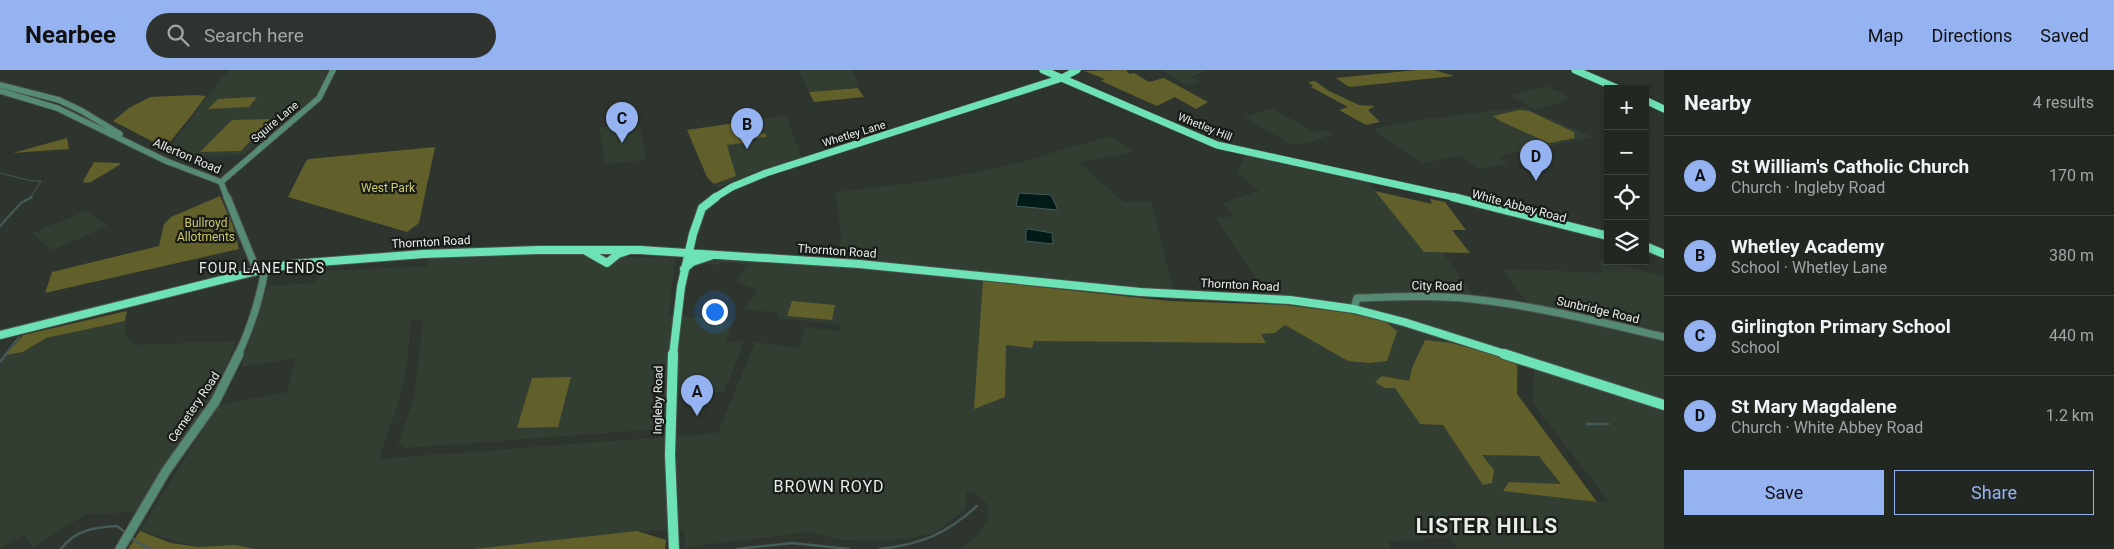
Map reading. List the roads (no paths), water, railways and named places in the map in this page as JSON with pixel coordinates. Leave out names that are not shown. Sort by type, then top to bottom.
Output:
[{"type":"main road","name":"Whetley Hill","points":[[1043,70],[1217,145],[1347,174]]},
{"type":"main road","name":"Whetley Lane","points":[[688,252],[702,208],[717,195],[739,184],[1007,94],[1062,78],[1077,70]]},
{"type":"main road","points":[[1575,70],[1611,85]]},
{"type":"main road","points":[[1649,102],[1664,109]]},
{"type":"main road","name":"White Abbey Road","points":[[1347,174],[1425,192],[1434,192],[1480,202],[1604,235]]},
{"type":"main road","name":"White Abbey Road","points":[[1425,192],[1432,196],[1604,240]]},
{"type":"main road","points":[[1649,248],[1662,253]]},
{"type":"main road","points":[[582,250],[607,263],[618,254],[632,250]]},
{"type":"main road","name":"Thornton Road","points":[[0,335],[261,270],[293,264],[423,254],[582,250],[665,251],[867,265],[1140,292],[1290,300],[1354,309],[1404,322],[1664,404]]},
{"type":"main road","points":[[665,251],[676,258],[684,268],[697,259],[717,254]]},
{"type":"main road","name":"Ingleby Road","points":[[674,549],[670,495],[670,373],[674,328],[688,252]]},
{"type":"main road","points":[[1649,252],[1662,253]]},
{"type":"street","name":"Squire Lane","points":[[221,182],[319,98],[333,70]]},
{"type":"street","name":"Allerton Road","points":[[0,85],[59,100],[102,122],[140,148]]},
{"type":"street","name":"Allerton Road","points":[[0,91],[57,108],[166,161],[221,182],[261,270]]},
{"type":"street","name":"Cemetery Road","points":[[120,549],[133,530],[166,471],[215,402],[234,367],[257,305],[265,277],[261,270]]},
{"type":"street","name":"City Road","points":[[1354,309],[1357,298],[1396,297],[1455,297],[1527,306]]},
{"type":"street","name":"Sunbridge Road","points":[[1527,306],[1664,337]]},
{"type":"water","points":[[1019,193],[1051,195],[1058,210],[1016,206]]},
{"type":"water","points":[[1026,230],[1052,233],[1053,244],[1026,241]]},
{"type":"waterway","points":[[0,173],[31,181],[41,181],[30,198]]},
{"type":"waterway","points":[[0,226],[21,203],[32,197]]},
{"type":"waterway","points":[[5,355],[19,337]]},
{"type":"waterway","points":[[0,362],[6,354]]},
{"type":"waterway","points":[[1587,424],[1608,424]]},
{"type":"waterway","points":[[880,549],[909,544],[933,536],[955,524],[977,506]]},
{"type":"waterway","points":[[61,549],[79,534],[101,527],[117,526],[127,534]]},
{"type":"waterway","points":[[131,537],[138,543],[152,549]]},
{"type":"waterway","points":[[737,549],[792,543],[849,549]]},
{"type":"place","name":"Girlington Primary School","points":[[622,143]]},
{"type":"place","name":"Whetley Academy","points":[[747,149]]},
{"type":"place","name":"St Mary Magdalene","points":[[1536,181]]},
{"type":"place","name":"St William's Catholic Church","points":[[697,416]]},
{"type":"district","name":"FOUR LANE ENDS","points":[[262,268]]},
{"type":"district","name":"BROWN ROYD","points":[[829,486]]},
{"type":"district","name":"LISTER HILLS","points":[[1487,526]]},
{"type":"park label","name":"West Park","points":[[388,188]]},
{"type":"park label","name":"Bullroyd Allotments","points":[[206,230]]}]
